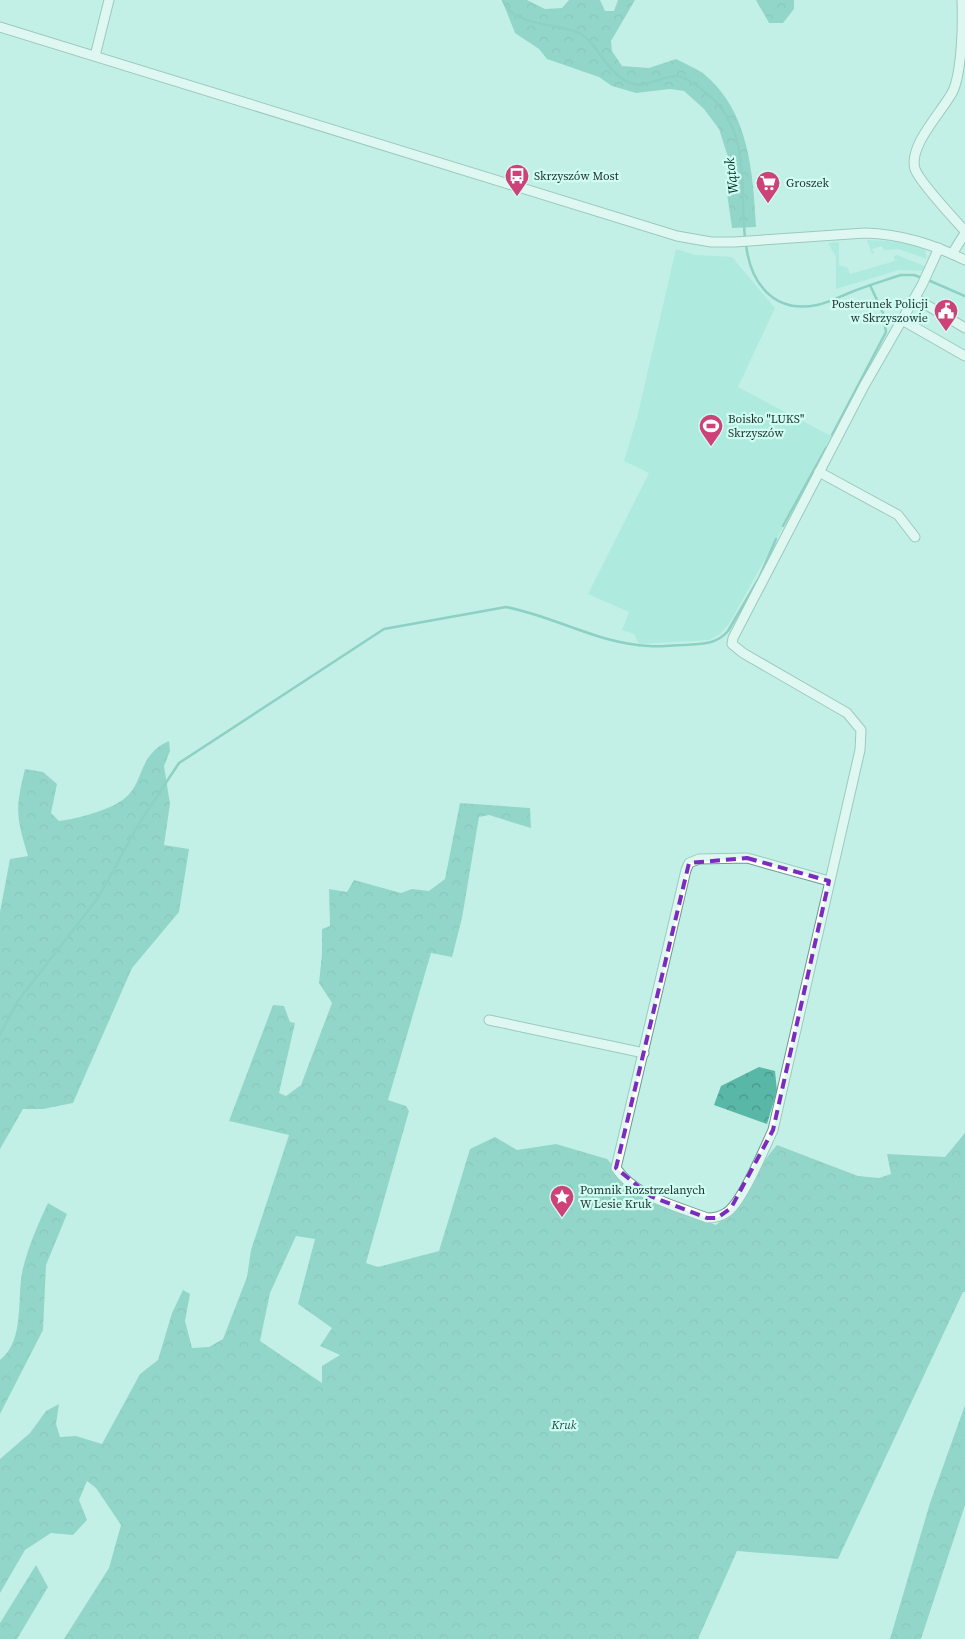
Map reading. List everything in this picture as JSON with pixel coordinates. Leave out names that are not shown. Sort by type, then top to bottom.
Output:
[{"type":"street","points":[[95,56],[108,0]]},
{"type":"street","points":[[952,254],[965,232],[923,183],[914,166],[916,152],[921,140],[954,88],[962,27],[962,0]]},
{"type":"street","points":[[0,27],[677,236],[702,241],[734,242],[876,234],[906,237],[939,248],[965,260]]},
{"type":"street","points":[[829,882],[747,858],[699,859],[689,863],[616,1168],[630,1184],[650,1196],[707,1218],[717,1218],[727,1213],[750,1179],[773,1130],[860,750],[859,726],[847,713],[748,656],[732,644],[733,638],[864,386],[922,286],[939,248]]},
{"type":"street","points":[[915,298],[965,328]]},
{"type":"street","points":[[902,320],[965,356]]},
{"type":"street","points":[[820,472],[898,515],[915,537]]},
{"type":"street","points":[[489,1020],[644,1053]]},
{"type":"highlighted area","points":[[747,858],[829,881],[773,1130],[731,1208],[717,1218],[707,1218],[650,1196],[616,1168],[689,863]]},
{"type":"green space","points":[[502,0],[527,0],[545,9],[562,8],[569,0],[600,0],[605,11],[614,11],[618,0],[635,0],[611,41],[612,51],[622,66],[649,68],[676,59],[704,74],[719,89],[731,106],[746,144],[753,185],[756,227],[732,228],[727,193],[735,169],[727,154],[719,129],[704,109],[684,91],[670,89],[636,93],[612,86],[599,77],[547,59],[539,49],[515,33]]},
{"type":"green space","points":[[756,0],[794,0],[794,9],[783,23],[769,23]]},
{"type":"green space","points":[[867,240],[897,242],[918,247],[925,250],[927,259],[898,249],[884,250],[882,246],[872,249],[874,253],[872,254]]},
{"type":"green space","points":[[839,242],[839,265],[848,268],[850,274],[895,261],[894,256],[897,255],[927,267],[925,271],[899,270],[836,289],[836,257],[828,243]]},
{"type":"green space","points":[[676,249],[696,255],[732,257],[775,308],[738,387],[833,437],[729,624],[720,634],[709,640],[639,644],[634,634],[622,630],[629,612],[588,594],[649,473],[624,461],[637,418]]},
{"type":"green space","points":[[169,741],[170,751],[164,766],[170,804],[164,845],[189,849],[179,912],[132,968],[73,1103],[43,1109],[23,1109],[0,1149],[0,912],[10,859],[28,856],[18,813],[25,769],[43,772],[57,784],[51,813],[59,821],[66,820],[102,810],[125,798],[136,784],[151,754]]},
{"type":"green space","name":"Kruk","points":[[460,803],[530,808],[531,828],[489,815],[479,817],[462,918],[452,957],[431,953],[388,1100],[406,1106],[409,1111],[366,1263],[378,1267],[439,1251],[470,1149],[495,1137],[517,1150],[556,1144],[607,1159],[642,1196],[716,1225],[734,1207],[777,1145],[858,1176],[879,1178],[891,1174],[887,1154],[945,1157],[965,1133],[965,1292],[963,1292],[838,1559],[737,1551],[698,1639],[64,1639],[109,1568],[121,1525],[96,1488],[87,1481],[79,1500],[87,1520],[73,1535],[51,1533],[25,1550],[0,1593],[0,1459],[30,1433],[46,1411],[59,1404],[56,1424],[60,1437],[76,1436],[102,1444],[140,1374],[158,1360],[172,1313],[183,1290],[190,1294],[185,1321],[192,1348],[209,1347],[223,1339],[247,1277],[251,1250],[289,1135],[229,1121],[273,1005],[284,1006],[290,1022],[295,1023],[279,1093],[286,1096],[301,1085],[332,1003],[319,983],[322,929],[330,926],[329,889],[347,892],[354,880],[401,893],[412,889],[429,891],[445,879]],"holes":[[[296,1236],[315,1239],[298,1304],[332,1328],[320,1346],[340,1355],[322,1366],[322,1383],[260,1341],[270,1293]]]},
{"type":"green space","points":[[759,1067],[775,1071],[777,1091],[767,1124],[714,1105],[721,1086]]},
{"type":"green space","points":[[48,1203],[67,1214],[46,1265],[43,1330],[0,1414],[0,1360],[14,1341],[19,1317],[23,1268],[34,1235]]},
{"type":"green space","points":[[965,1405],[965,1505],[921,1639],[890,1639],[930,1503]]},
{"type":"green space","points":[[36,1565],[48,1587],[17,1639],[0,1639],[0,1623]]},
{"type":"waterway","name":"Wątok","points":[[503,0],[515,15],[535,22],[567,29],[583,36],[590,41],[607,64],[621,78],[630,83],[641,85],[678,76],[690,81],[718,104],[729,120],[736,138],[740,157],[745,238]]},
{"type":"waterway","name":"Wątok","points":[[746,244],[748,258],[759,282],[766,292],[776,300],[788,305],[801,307],[821,304],[901,275],[914,275],[922,278]]},
{"type":"waterway","name":"Wątok","points":[[928,280],[965,296]]},
{"type":"waterway","points":[[832,435],[886,332],[883,313],[870,285]]},
{"type":"waterway","points":[[783,526],[826,448]]},
{"type":"waterway","points":[[0,1035],[17,1002],[98,898],[140,822],[179,763],[384,629],[506,607],[524,611],[594,635],[630,644],[657,646],[708,643],[718,639],[728,631],[759,578],[776,539]]},
{"type":"place","name":"Skrzyszów Most","points":[[517,197]]},
{"type":"place","name":"Groszek","points":[[768,204]]},
{"type":"place","name":"Posterunek Policji w Skrzyszowie","points":[[946,332]]},
{"type":"place","name":"Boisko \"LUKS\" Skrzyszów","points":[[711,447]]},
{"type":"place","name":"Pomnik Rozstrzelanych W Lesie Kruk","points":[[562,1218]]}]
